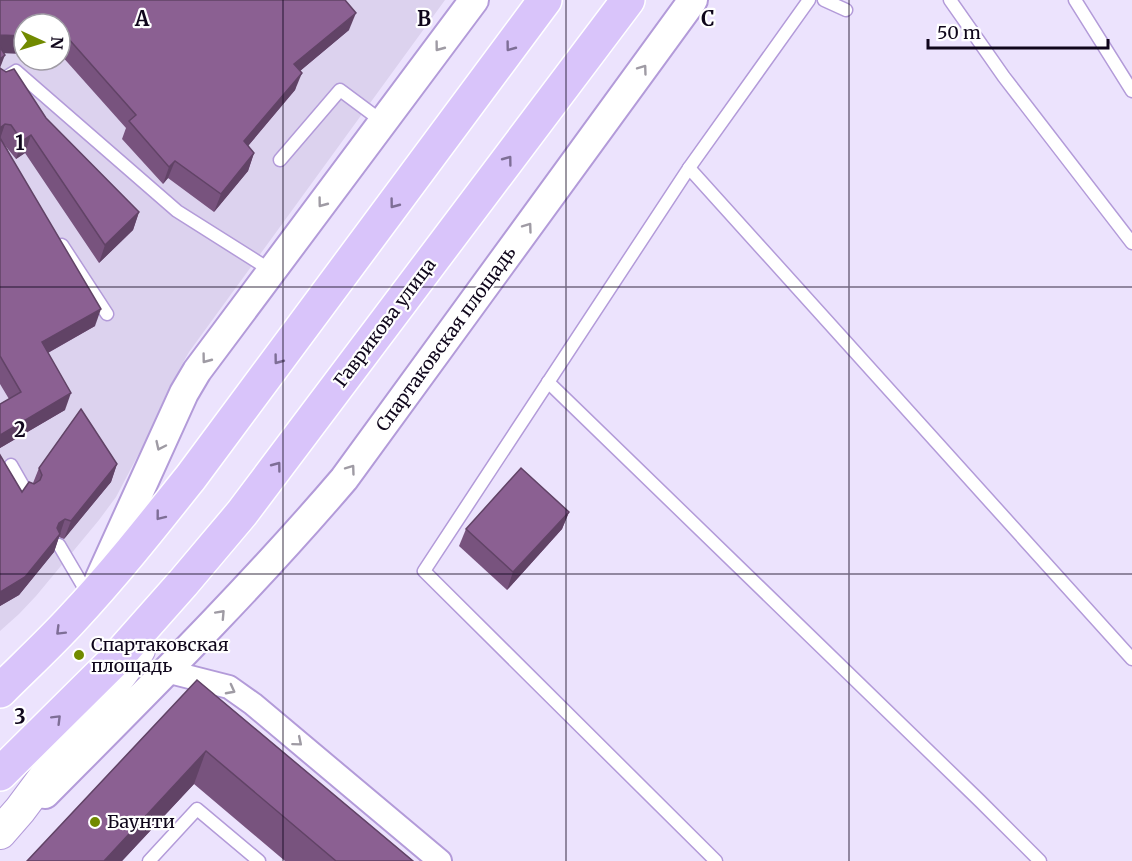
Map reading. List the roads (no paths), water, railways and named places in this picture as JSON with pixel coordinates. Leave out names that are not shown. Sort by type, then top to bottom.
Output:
[{"type":"main road","points":[[0,691],[91,598],[191,477],[545,0]]},
{"type":"main road","name":"Гаврикова улица","points":[[0,774],[113,662],[242,513],[627,1]]},
{"type":"main road","points":[[0,833],[20,810],[242,513]]},
{"type":"main road","points":[[0,680],[28,663]]},
{"type":"street","points":[[91,598],[184,393],[197,371],[474,0]]},
{"type":"street","name":"Спартаковская площадь","points":[[0,840],[156,681],[307,522],[344,479],[693,0]]},
{"type":"street","points":[[0,789],[156,681],[229,687],[253,704],[440,861]]},
{"type":"lane","points":[[716,861],[424,571],[689,168],[809,0]]},
{"type":"lane","points":[[824,0],[846,10]]},
{"type":"lane","points":[[950,0],[1004,77],[1132,243]]},
{"type":"lane","points":[[1075,0],[1132,91]]},
{"type":"lane","points":[[0,81],[16,70],[177,211],[272,271]]},
{"type":"lane","points":[[280,160],[340,90],[383,122]]},
{"type":"lane","points":[[689,168],[1132,659]]},
{"type":"lane","points":[[57,237],[108,314]]},
{"type":"lane","points":[[548,382],[1040,861]]},
{"type":"lane","points":[[11,465],[27,493]]},
{"type":"lane","points":[[59,546],[91,598]]},
{"type":"lane","points":[[149,861],[197,809],[259,861]]},
{"type":"place","name":"Спартаковская площадь","points":[[79,655]]},
{"type":"place","name":"Баунти","points":[[95,822]]}]
